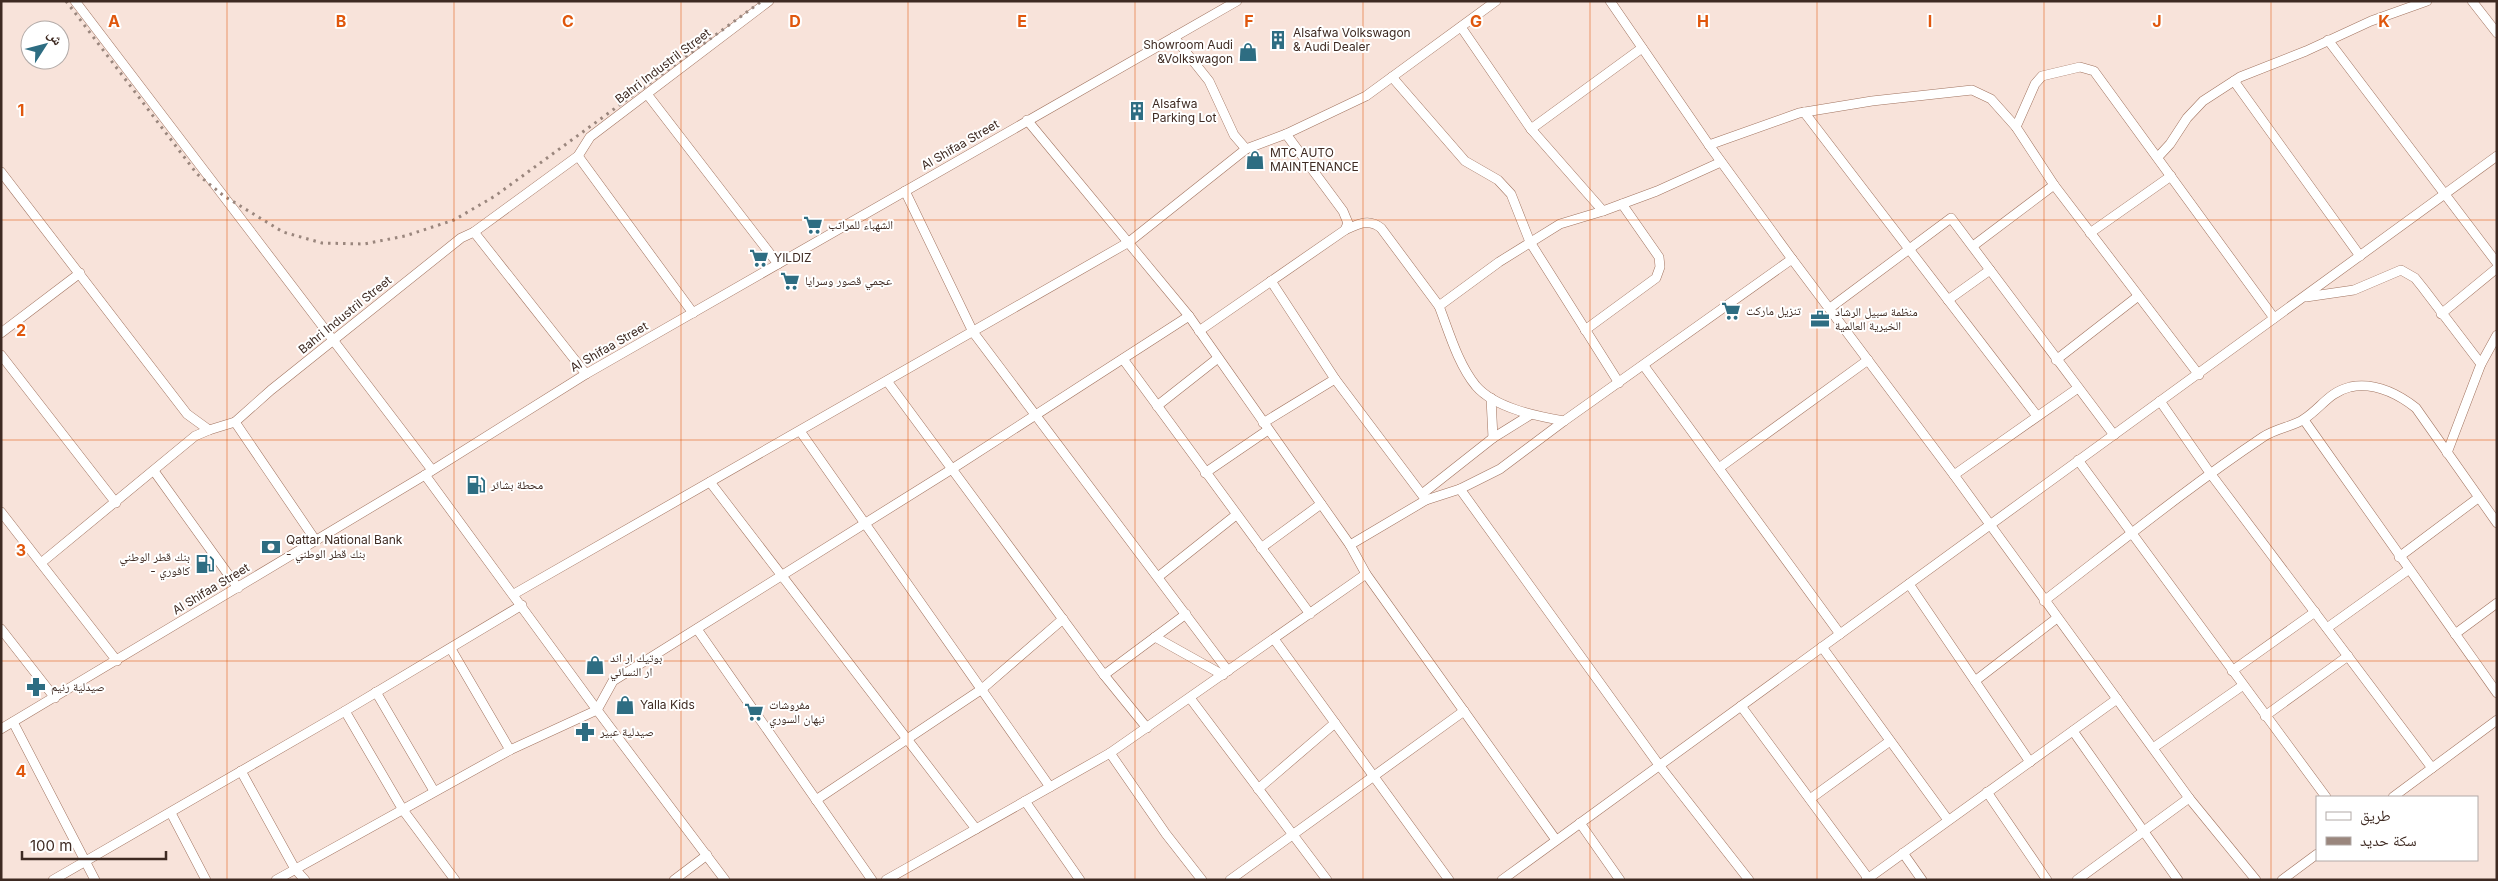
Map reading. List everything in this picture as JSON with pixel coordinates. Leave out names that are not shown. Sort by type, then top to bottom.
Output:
[{"type":"street","points":[[74,1],[333,340],[597,710],[725,880]]},
{"type":"street","name":"Bahri Industril Street","points":[[41,563],[195,436],[235,422],[333,340],[461,238],[474,232],[578,156],[590,137],[769,1]]},
{"type":"street","name":"Al Shifaa Street","points":[[1,729],[429,473],[586,374],[1238,1]]},
{"type":"street","points":[[514,594],[1129,242],[1246,149],[1286,134],[1366,96],[1496,1]]},
{"type":"street","points":[[1610,1],[1709,145],[1792,259],[1954,475],[1989,526],[2189,798],[2256,880]]},
{"type":"street","points":[[2158,157],[2203,100],[2234,81],[2371,21],[2428,1]]},
{"type":"street","points":[[2472,1],[2497,33]]},
{"type":"street","points":[[1461,27],[1531,128],[1603,211]]},
{"type":"street","points":[[1174,37],[1209,81],[1234,135],[1246,149]]},
{"type":"street","points":[[2328,40],[2497,263]]},
{"type":"street","points":[[1531,128],[1642,48]]},
{"type":"street","points":[[2016,127],[2038,79],[2055,71],[2087,67],[2094,72],[2172,176],[2274,318]]},
{"type":"street","points":[[1392,78],[1465,161],[1498,180],[1511,194],[1530,242],[1619,383]]},
{"type":"street","points":[[2234,81],[2360,256]]},
{"type":"street","points":[[1709,145],[1804,112],[1872,101],[1972,90],[1991,99],[2016,127],[2054,185],[2137,297],[2199,375]]},
{"type":"street","points":[[647,94],[778,264]]},
{"type":"street","points":[[1804,112],[2037,416]]},
{"type":"street","points":[[1027,120],[1189,316],[1350,545],[1366,574],[1556,840]]},
{"type":"street","points":[[1286,134],[1343,211],[1348,222],[1345,230]]},
{"type":"street","points":[[578,156],[693,313]]},
{"type":"street","points":[[1502,880],[2078,460],[2199,375],[2274,318],[2497,156]]},
{"type":"street","points":[[1439,306],[1530,242],[1560,224],[1603,211],[1657,191],[1722,162]]},
{"type":"street","points":[[1,172],[187,414],[209,430]]},
{"type":"street","points":[[2090,233],[2172,176]]},
{"type":"street","points":[[1973,246],[2054,185]]},
{"type":"street","points":[[905,191],[973,332],[1186,614],[1225,673]]},
{"type":"street","points":[[1586,330],[1656,278],[1660,266],[1659,257],[1622,204]]},
{"type":"street","points":[[1830,308],[1951,218],[2114,435]]},
{"type":"street","points":[[1199,331],[1345,230],[1358,223],[1369,222],[1381,228],[1439,306],[1468,375],[1477,387],[1491,398],[1530,415],[1564,421]]},
{"type":"street","points":[[474,232],[586,374]]},
{"type":"street","points":[[1424,497],[1460,489],[1500,469],[1564,421],[1644,366],[1792,259]]},
{"type":"street","points":[[2441,314],[2497,268]]},
{"type":"street","points":[[1948,300],[1990,270]]},
{"type":"street","points":[[2301,299],[2313,295],[2354,290],[2401,270],[2415,278],[2481,364]]},
{"type":"street","points":[[1,333],[80,273]]},
{"type":"street","points":[[1271,281],[1335,379],[1424,497]]},
{"type":"street","points":[[2056,360],[2137,297]]},
{"type":"street","points":[[276,880],[510,750],[597,710],[613,681],[952,469],[1189,316]]},
{"type":"street","points":[[2447,453],[2481,364],[2495,340]]},
{"type":"street","points":[[1,354],[116,503]]},
{"type":"street","points":[[1156,406],[1218,358]]},
{"type":"street","points":[[1123,360],[1310,614]]},
{"type":"street","points":[[1719,468],[1868,360]]},
{"type":"street","points":[[1644,366],[1840,634]]},
{"type":"street","points":[[1205,473],[1266,426],[1335,379]]},
{"type":"street","points":[[887,381],[1104,675],[1147,728]]},
{"type":"street","points":[[2044,601],[2210,473],[2265,435],[2282,426],[2304,420],[2333,393],[2352,387],[2381,388],[2399,395],[2416,408],[2497,523]]},
{"type":"street","points":[[1954,475],[2078,388]]},
{"type":"street","points":[[1491,398],[1492,438]]},
{"type":"street","points":[[2160,401],[2210,473],[2432,768]]},
{"type":"street","points":[[1350,545],[1424,497],[1492,438],[1530,415]]},
{"type":"street","points":[[2304,420],[2408,570],[2497,693]]},
{"type":"street","points":[[235,422],[316,541]]},
{"type":"street","points":[[800,431],[1050,787]]},
{"type":"street","points":[[2078,460],[2133,533],[2242,686],[2325,796]]},
{"type":"street","points":[[154,471],[238,588]]},
{"type":"street","points":[[710,482],[976,829]]},
{"type":"street","points":[[1460,489],[1659,765],[1749,880]]},
{"type":"street","points":[[2399,557],[2478,498]]},
{"type":"street","points":[[1261,548],[1321,504]]},
{"type":"street","points":[[1,512],[117,661]]},
{"type":"street","points":[[1158,577],[1236,515]]},
{"type":"street","points":[[2327,628],[2408,570]]},
{"type":"street","points":[[886,880],[1110,753],[1366,574]]},
{"type":"street","points":[[1909,584],[2030,762]]},
{"type":"street","points":[[2454,634],[2497,603]]},
{"type":"street","points":[[54,880],[522,606]]},
{"type":"street","points":[[2232,670],[2315,612]]},
{"type":"street","points":[[1104,675],[1186,614]]},
{"type":"street","points":[[1975,681],[2057,618]]},
{"type":"street","points":[[816,800],[982,689],[1063,620]]},
{"type":"street","points":[[1,629],[55,698]]},
{"type":"street","points":[[697,629],[872,880]]},
{"type":"street","points":[[1155,637],[1225,673]]},
{"type":"street","points":[[1274,639],[1449,880]]},
{"type":"street","points":[[1822,647],[1948,820]]},
{"type":"street","points":[[451,648],[510,750]]},
{"type":"street","points":[[2265,716],[2348,656]]},
{"type":"street","points":[[2152,748],[2242,686]]},
{"type":"street","points":[[376,692],[434,792]]},
{"type":"street","points":[[1190,698],[1327,880]]},
{"type":"street","points":[[1741,706],[1867,879],[2116,699]]},
{"type":"street","points":[[345,711],[403,810],[455,880]]},
{"type":"street","points":[[1230,880],[1464,711]]},
{"type":"street","points":[[2394,796],[2497,720]]},
{"type":"street","points":[[13,722],[95,880]]},
{"type":"street","points":[[1258,789],[1335,723]]},
{"type":"street","points":[[2073,731],[2178,880]]},
{"type":"street","points":[[1810,799],[1890,741]]},
{"type":"street","points":[[1110,753],[1166,834],[1202,880]]},
{"type":"street","points":[[241,771],[295,869],[305,880]]},
{"type":"street","points":[[1987,792],[2047,880]]},
{"type":"street","points":[[2077,880],[2189,798]]},
{"type":"street","points":[[1025,801],[1080,880]]},
{"type":"street","points":[[171,812],[206,880]]},
{"type":"street","points":[[1580,823],[1620,880]]},
{"type":"street","points":[[1903,853],[1922,880]]},
{"type":"street","points":[[674,880],[707,855]]},
{"type":"street","points":[[2282,880],[2316,855]]},
{"type":"railway","points":[[66,1],[197,174],[224,196],[283,232],[322,243],[364,244],[405,236],[454,220],[495,196],[762,1]]},
{"type":"place","name":"Alsafwa Volkswagon & Audi Dealer","points":[[1278,40]]},
{"type":"place","name":"Showroom Audi &Volkswagon","points":[[1248,52]]},
{"type":"place","name":"Alsafwa Parking Lot","points":[[1137,111]]},
{"type":"place","name":"MTC AUTO MAINTENANCE","points":[[1255,160]]},
{"type":"place","name":"الشهباء للمراتب","points":[[813,225]]},
{"type":"place","name":"YILDIZ","points":[[759,258]]},
{"type":"place","name":"عجمي قصور وسرايا","points":[[790,281]]},
{"type":"place","name":"تنزيل ماركت","points":[[1731,311]]},
{"type":"place","name":"منظمة سبيل الرشاد الخيرية العالمية","points":[[1820,319]]},
{"type":"place","name":"محطة بشائر","points":[[476,485]]},
{"type":"place","name":"Qattar National Bank - بنك قطر الوطني","points":[[271,547]]},
{"type":"place","name":"بنك قطر الوطني - كافوري","points":[[205,564]]},
{"type":"place","name":"بوتيك ار اند ار النسائي","points":[[595,665]]},
{"type":"place","name":"صيدلية رنيم","points":[[36,687]]},
{"type":"place","name":"Yalla Kids","points":[[625,705]]},
{"type":"place","name":"مفروشات نبهان السوري","points":[[754,712]]},
{"type":"place","name":"صيدلية عبير","points":[[585,732]]}]
